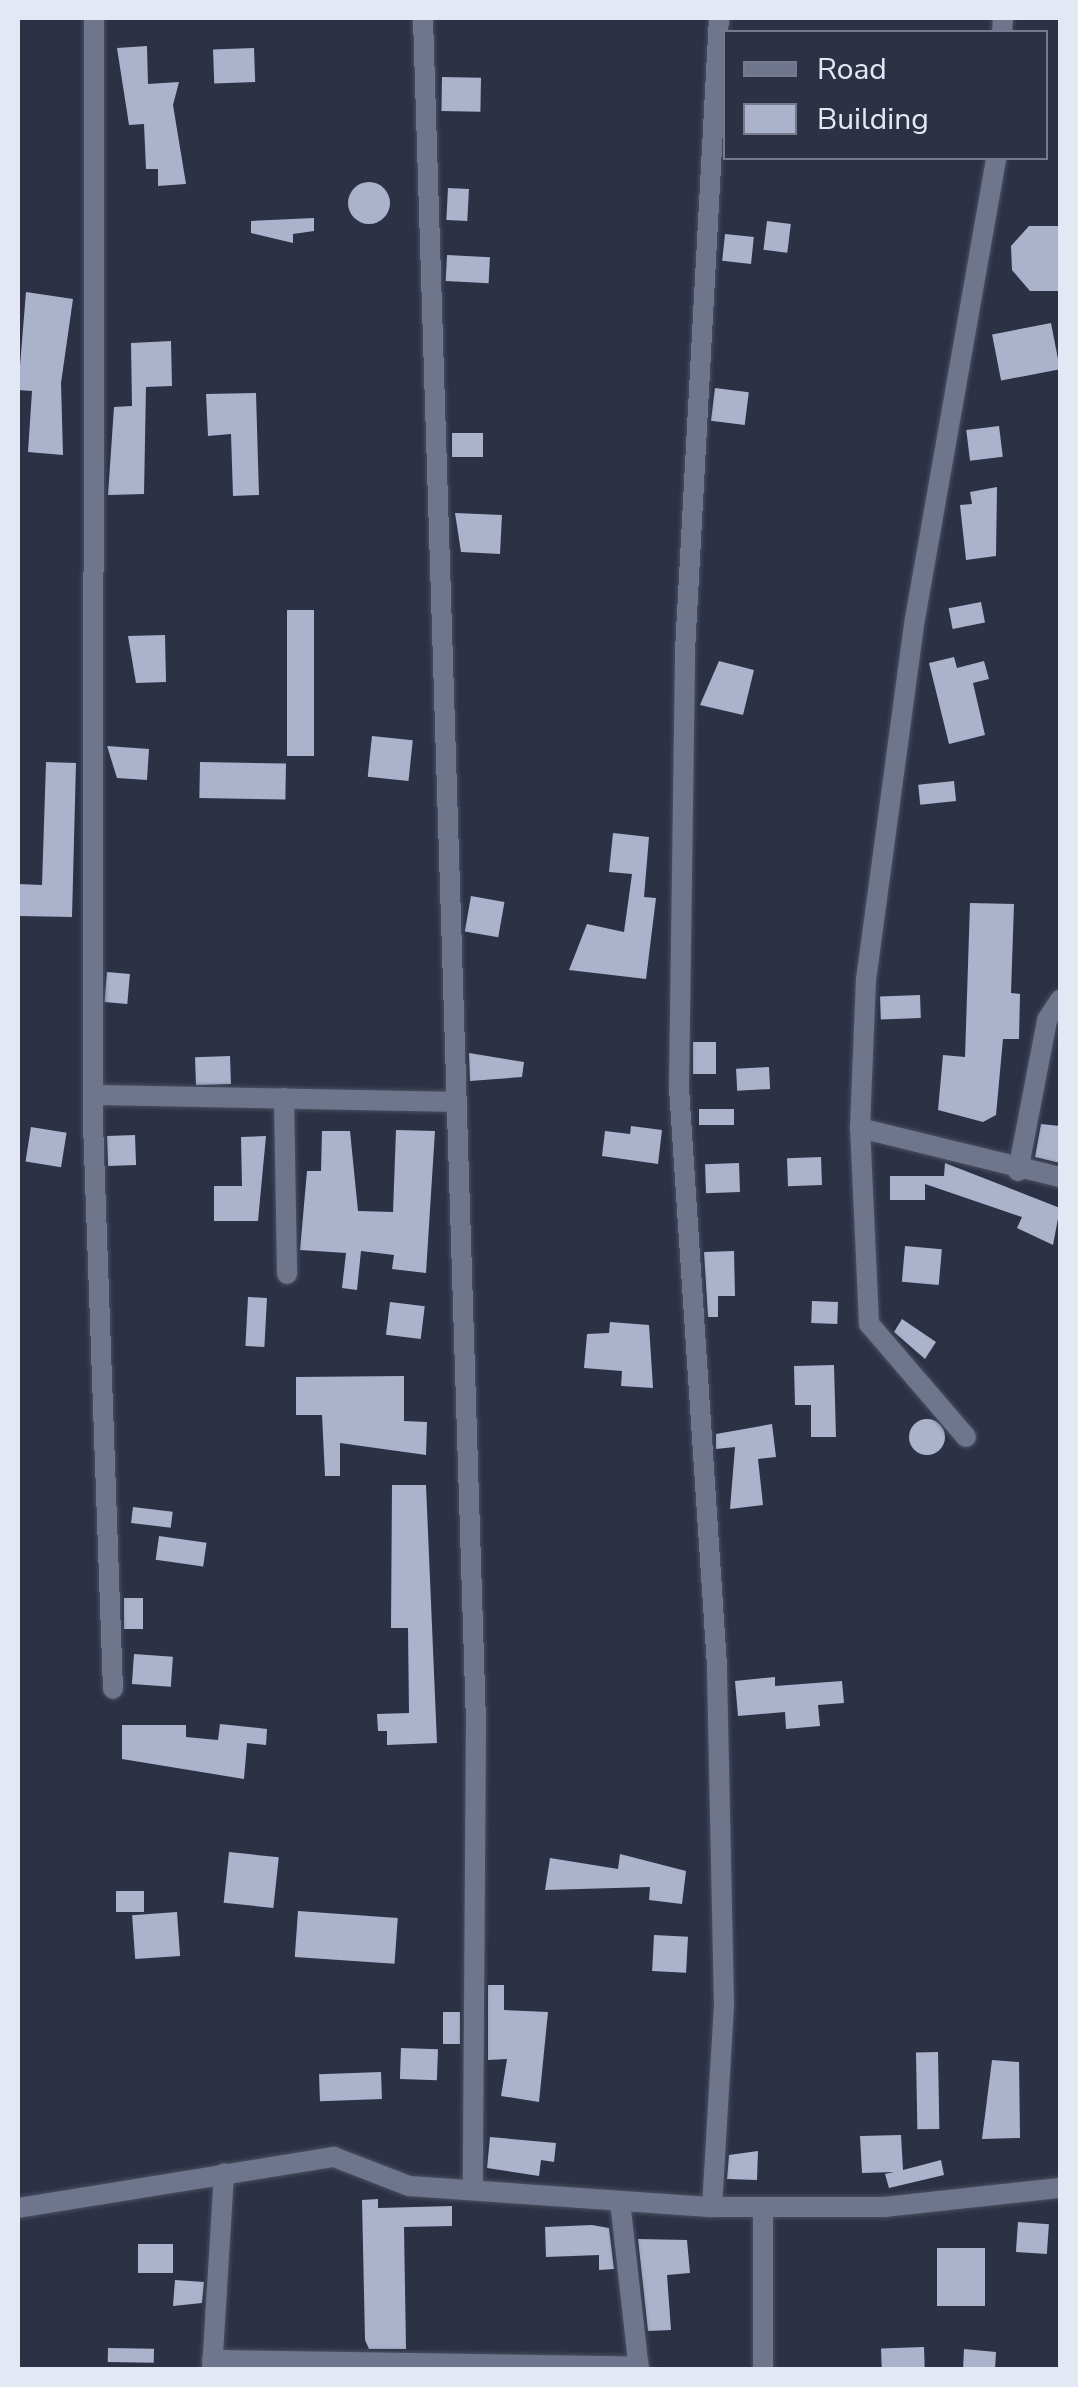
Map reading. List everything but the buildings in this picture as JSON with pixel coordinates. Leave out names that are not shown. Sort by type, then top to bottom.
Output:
[{"type":"street","points":[[94,18],[96,1094],[112,1690]]},
{"type":"street","points":[[423,18],[451,1102],[476,1722],[472,2189]]},
{"type":"street","points":[[712,2207],[724,2005],[716,1666],[679,1088],[684,651],[719,18]]},
{"type":"street","points":[[966,1437],[869,1324],[860,1128],[866,980],[914,619],[996,160]]},
{"type":"street","points":[[1018,1171],[1047,1020],[1060,1000]]},
{"type":"street","points":[[96,1094],[451,1102]]},
{"type":"street","points":[[284,1098],[287,1274]]},
{"type":"street","points":[[860,1128],[1018,1171],[1060,1177]]},
{"type":"street","points":[[18,2208],[334,2157],[409,2186],[712,2207],[763,2208],[1060,2188]]},
{"type":"street","points":[[224,2173],[212,2365],[639,2368],[620,2202]]},
{"type":"street","points":[[763,2208],[764,2370]]}]
